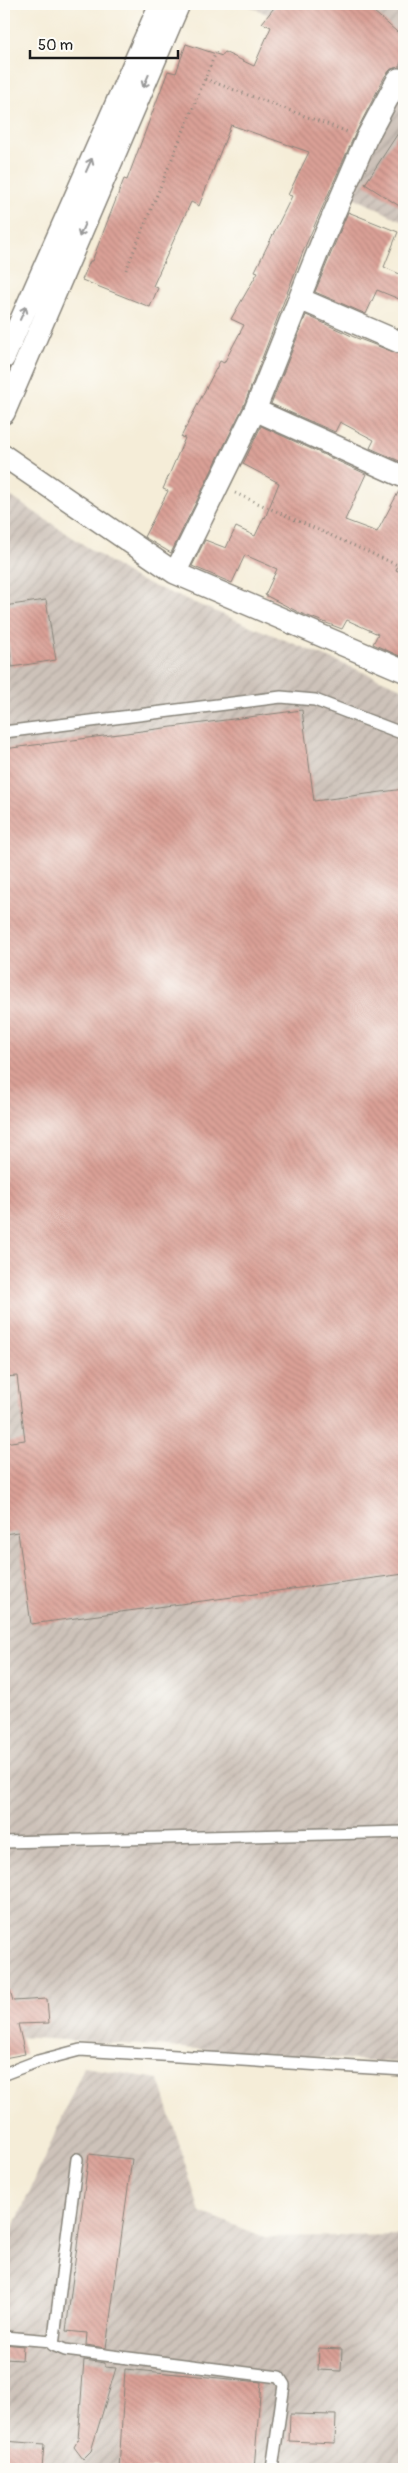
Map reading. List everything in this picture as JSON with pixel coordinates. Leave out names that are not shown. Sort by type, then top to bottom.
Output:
[{"type":"street","points":[[4,358],[160,4]]},
{"type":"street","points":[[4,413],[179,4]]},
{"type":"street","points":[[175,572],[255,410],[321,244],[366,139],[398,79]]},
{"type":"street","points":[[300,300],[404,344]]},
{"type":"street","points":[[255,410],[404,477]]},
{"type":"street","points":[[4,456],[175,572],[404,670]]},
{"type":"lane","points":[[4,732],[281,697],[315,700],[404,734]]},
{"type":"lane","points":[[4,1842],[404,1832]]},
{"type":"lane","points":[[4,2074],[38,2061],[80,2050],[404,2070]]},
{"type":"lane","points":[[77,2159],[52,2341],[53,2345],[65,2350],[280,2377],[284,2385],[272,2469]]},
{"type":"lane","points":[[4,2337],[52,2341]]},
{"type":"path","points":[[126,270],[216,52]]},
{"type":"path","points":[[206,79],[366,139]]},
{"type":"path","points":[[218,486],[404,568]]},
{"type":"shaded area","points":[[244,4],[404,4],[404,222],[343,192],[396,71]]},
{"type":"shaded area","points":[[4,492],[134,578],[404,689],[404,2063],[4,2036]]},
{"type":"shaded area","points":[[84,2067],[159,2079],[200,2212],[265,2237],[404,2235],[404,2469],[4,2469],[4,2250]]},
{"type":"building","points":[[277,4],[365,4],[404,38],[404,55],[399,67],[391,69],[385,76],[355,134],[304,249],[244,405],[171,553],[144,537],[168,491],[163,489],[185,438],[181,437],[220,361],[224,363],[244,325],[231,319],[258,272],[255,271],[292,196],[288,195],[309,152],[231,125],[199,206],[191,202],[153,286],[158,288],[150,307],[82,280],[90,261],[92,261],[124,179],[127,180],[168,71],[176,73],[186,44],[222,56],[224,52],[254,66],[271,27],[262,23]]},
{"type":"building","points":[[404,124],[404,209],[365,184]]},
{"type":"building","points":[[348,212],[398,232],[384,267],[404,276],[404,301],[377,290],[366,314],[315,292]]},
{"type":"building","points":[[306,315],[354,337],[404,356],[404,463],[370,448],[374,440],[340,422],[335,432],[271,404]]},
{"type":"building","points":[[261,426],[366,474],[345,520],[377,532],[400,489],[404,489],[404,551],[396,570],[404,574],[404,658],[373,644],[378,634],[347,620],[342,629],[300,613],[265,595],[277,569],[245,555],[232,583],[192,566],[205,540],[226,548],[236,527],[255,536],[265,518],[279,483],[243,464]]},
{"type":"building","points":[[46,600],[56,660],[12,667],[4,606]]},
{"type":"building","points":[[302,710],[314,801],[404,789],[404,1574],[31,1624],[18,1532],[4,1534],[4,1443],[25,1440],[17,1376],[4,1377],[4,749]]},
{"type":"building","points":[[10,1990],[13,2001],[47,1999],[49,2023],[18,2024],[25,2054],[4,2058],[4,1991]]},
{"type":"building","points":[[89,2154],[132,2159],[106,2348],[86,2345],[87,2333],[66,2331]]},
{"type":"building","points":[[4,2344],[23,2346],[22,2360],[4,2359]]},
{"type":"building","points":[[319,2348],[342,2349],[341,2371],[318,2370]]},
{"type":"building","points":[[84,2360],[105,2363],[105,2367],[116,2368],[91,2451],[83,2459],[74,2447],[78,2440]]},
{"type":"building","points":[[125,2369],[261,2382],[254,2469],[119,2469]]},
{"type":"building","points":[[290,2414],[336,2415],[335,2443],[289,2441]]},
{"type":"building","points":[[4,2441],[44,2444],[42,2469],[4,2469]]}]
